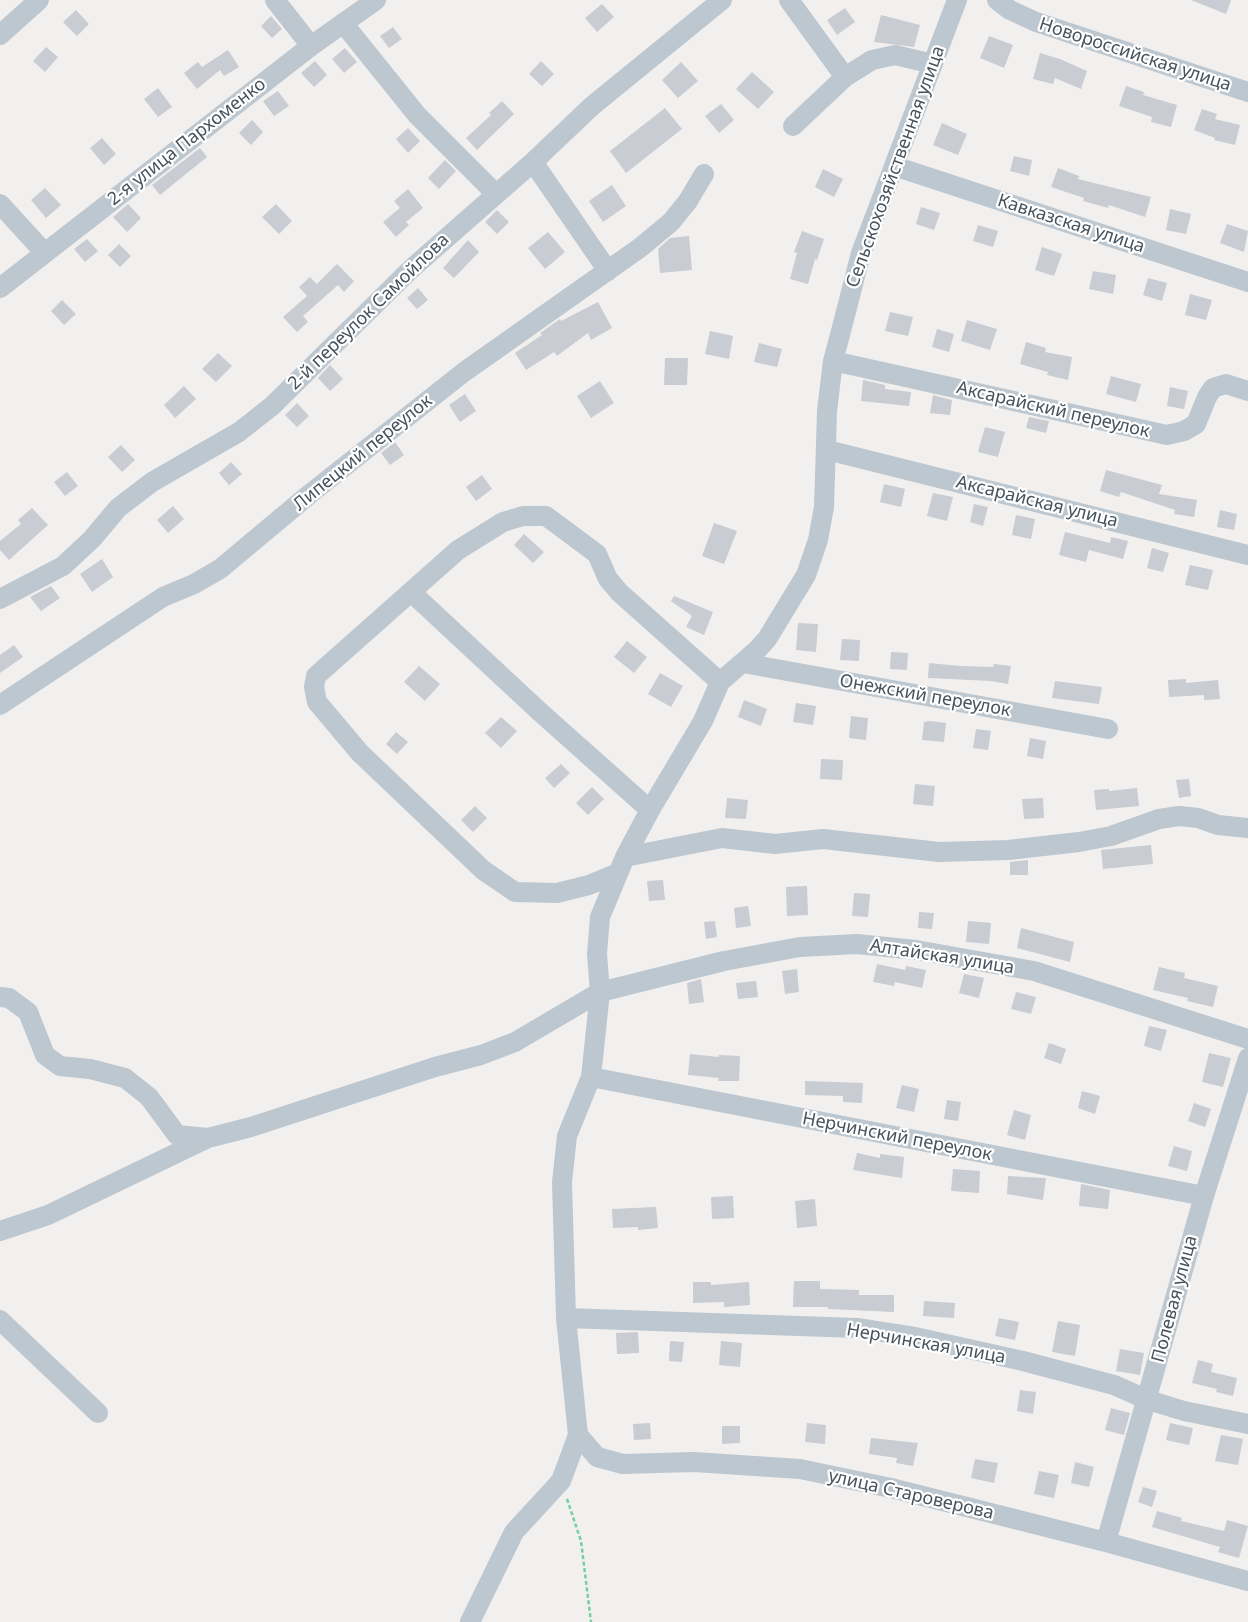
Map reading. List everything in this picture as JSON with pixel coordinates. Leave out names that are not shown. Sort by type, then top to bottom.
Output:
[{"type":"street","points":[[0,35],[39,0]]},
{"type":"street","points":[[275,0],[311,46]]},
{"type":"street","name":"2-я улица Пархоменко","points":[[0,288],[311,46],[376,0]]},
{"type":"street","name":"2-й переулок Самойлова","points":[[0,599],[63,566],[92,539],[125,503],[152,482],[239,432],[272,406],[410,270],[533,162],[592,106],[722,0]]},
{"type":"street","points":[[789,0],[845,77]]},
{"type":"street","name":"Сельскохозяйственная улица","points":[[578,1435],[566,1318],[562,1182],[567,1136],[591,1077],[600,992],[597,954],[600,916],[622,865],[650,810],[703,721],[720,682],[743,663],[767,639],[806,575],[818,540],[824,507],[827,411],[833,361],[861,253],[956,0]]},
{"type":"street","name":"Новороссийская улица","points":[[996,0],[1010,10],[1036,22],[1248,92]]},
{"type":"street","points":[[343,23],[417,115],[496,194]]},
{"type":"street","points":[[793,126],[845,77],[872,60],[895,55],[932,64]]},
{"type":"street","points":[[533,162],[608,271]]},
{"type":"street","name":"Кавказская улица","points":[[894,166],[1248,282]]},
{"type":"street","name":"Липецкий переулок","points":[[0,705],[163,598],[194,584],[220,568],[464,372],[608,271],[671,222],[688,201],[704,174]]},
{"type":"street","points":[[0,204],[44,252]]},
{"type":"street","name":"Аксарайский переулок","points":[[833,361],[1167,435],[1184,431],[1196,424],[1207,397],[1213,388],[1226,384],[1248,391]]},
{"type":"street","name":"Аксарайская улица","points":[[827,450],[1248,555]]},
{"type":"street","points":[[720,682],[620,593],[608,579],[597,554],[546,516],[523,516],[502,522],[458,550],[316,676],[314,687],[317,702],[360,753],[483,870],[515,892],[557,893],[589,885],[622,865],[722,838],[775,844],[823,839],[939,852],[1008,850],[1079,842],[1111,836],[1159,820],[1179,816],[1198,818],[1218,825],[1248,828]]},
{"type":"street","points":[[411,592],[547,719],[650,810]]},
{"type":"street","name":"Онежский переулок","points":[[743,663],[1108,730]]},
{"type":"street","name":"Алтайская улица","points":[[208,1138],[250,1127],[435,1067],[481,1055],[514,1042],[600,992],[724,961],[790,949],[857,944],[916,950],[1034,972],[1248,1039]]},
{"type":"street","points":[[0,998],[8,998],[28,1012],[45,1055],[60,1066],[90,1069],[125,1078],[149,1097],[177,1135],[208,1138]]},
{"type":"street","name":"Полевая улица","points":[[1106,1542],[1148,1400],[1204,1196],[1248,1058]]},
{"type":"street","name":"Нерчинский переулок","points":[[591,1077],[1204,1196]]},
{"type":"street","points":[[0,1231],[48,1215],[208,1138]]},
{"type":"street","name":"Нерчинская улица","points":[[566,1318],[857,1328],[914,1338],[1023,1362],[1114,1385],[1148,1400],[1184,1411],[1248,1424]]},
{"type":"street","points":[[0,1320],[98,1413]]},
{"type":"street","points":[[470,1622],[514,1532],[561,1481],[578,1435]]},
{"type":"street","name":"улица Староверова","points":[[578,1435],[597,1457],[622,1464],[678,1462],[800,1469],[891,1488],[1106,1542],[1248,1581]]},
{"type":"path","points":[[561,1481],[581,1541],[591,1622]]},
{"type":"building","points":[[1191,0],[1231,0],[1226,14]]},
{"type":"building","points":[[602,4],[614,17],[597,32],[585,18]]},
{"type":"building","points":[[845,8],[855,22],[837,35],[827,20]]},
{"type":"building","points":[[76,10],[89,24],[77,36],[63,22]]},
{"type":"building","points":[[881,15],[920,25],[914,47],[874,42]]},
{"type":"building","points":[[271,16],[282,29],[272,38],[261,26]]},
{"type":"building","points":[[393,27],[402,39],[389,48],[380,36]]},
{"type":"building","points":[[989,36],[1013,45],[1004,68],[980,58]]},
{"type":"building","points":[[46,47],[58,57],[45,72],[33,61]]},
{"type":"building","points":[[345,48],[357,62],[344,73],[332,59]]},
{"type":"building","points":[[228,50],[239,67],[224,76],[220,70],[197,89],[184,73],[198,62],[202,67]]},
{"type":"building","points":[[1040,53],[1060,59],[1087,71],[1081,89],[1055,78],[1053,84],[1033,79]]},
{"type":"building","points":[[315,61],[327,75],[314,87],[301,73]]},
{"type":"building","points":[[541,61],[554,74],[542,86],[529,74]]},
{"type":"building","points":[[681,62],[698,81],[678,98],[662,80]]},
{"type":"building","points":[[752,72],[774,92],[758,109],[736,89]]},
{"type":"building","points":[[1126,86],[1144,92],[1143,95],[1177,105],[1171,127],[1151,122],[1152,117],[1119,106]]},
{"type":"building","points":[[158,88],[172,107],[158,117],[144,99]]},
{"type":"building","points":[[278,91],[289,106],[274,116],[263,101]]},
{"type":"building","points":[[502,101],[514,114],[477,150],[466,138],[491,115],[489,113]]},
{"type":"building","points":[[721,104],[734,120],[719,133],[705,116]]},
{"type":"building","points":[[665,108],[682,129],[626,173],[610,151]]},
{"type":"building","points":[[1202,109],[1217,114],[1215,119],[1240,125],[1235,145],[1214,140],[1215,138],[1194,130]]},
{"type":"building","points":[[252,120],[263,132],[251,145],[239,133]]},
{"type":"building","points":[[942,123],[967,134],[958,155],[933,145]]},
{"type":"building","points":[[408,128],[420,141],[408,153],[396,139]]},
{"type":"building","points":[[102,138],[116,154],[104,165],[90,148]]},
{"type":"building","points":[[200,148],[207,157],[160,195],[152,185]]},
{"type":"building","points":[[1014,156],[1032,160],[1029,176],[1010,171]]},
{"type":"building","points":[[445,160],[456,171],[439,189],[428,178]]},
{"type":"building","points":[[1058,168],[1079,176],[1078,179],[1151,197],[1145,217],[1109,205],[1108,208],[1083,201],[1084,198],[1051,187]]},
{"type":"building","points":[[823,169],[843,179],[834,197],[815,187]]},
{"type":"building","points":[[612,185],[626,206],[603,222],[589,201]]},
{"type":"building","points":[[45,188],[61,205],[46,218],[31,200]]},
{"type":"building","points":[[408,189],[423,208],[406,222],[409,225],[396,237],[383,222],[400,208],[394,201]]},
{"type":"building","points":[[128,204],[141,218],[127,232],[113,217]]},
{"type":"building","points":[[276,204],[292,221],[279,234],[262,217]]},
{"type":"building","points":[[921,207],[940,213],[934,230],[916,224]]},
{"type":"building","points":[[1170,209],[1191,214],[1186,234],[1166,230]]},
{"type":"building","points":[[497,210],[509,222],[497,234],[485,222]]},
{"type":"building","points":[[1227,224],[1248,231],[1244,252],[1220,243]]},
{"type":"building","points":[[978,225],[998,231],[993,247],[973,241]]},
{"type":"building","points":[[802,231],[824,239],[817,260],[815,259],[808,284],[790,279],[797,253],[794,252]]},
{"type":"building","points":[[548,232],[565,252],[545,269],[528,248]]},
{"type":"building","points":[[689,236],[692,270],[660,273],[658,249],[670,238]]},
{"type":"building","points":[[87,239],[98,251],[85,262],[74,249]]},
{"type":"building","points":[[468,240],[479,252],[454,278],[443,268]]},
{"type":"building","points":[[119,244],[131,256],[120,267],[108,255]]},
{"type":"building","points":[[1042,247],[1062,254],[1054,276],[1035,270]]},
{"type":"building","points":[[337,264],[354,281],[344,292],[338,285],[303,316],[308,322],[297,332],[283,317],[307,296],[299,287],[310,277],[317,284]]},
{"type":"building","points":[[1093,271],[1116,275],[1113,294],[1089,289]]},
{"type":"building","points":[[1148,278],[1167,283],[1162,301],[1143,295]]},
{"type":"building","points":[[418,288],[428,300],[417,309],[407,298]]},
{"type":"building","points":[[1190,294],[1212,300],[1206,320],[1185,315]]},
{"type":"building","points":[[62,300],[76,314],[64,325],[51,311]]},
{"type":"building","points":[[598,302],[612,328],[591,340],[588,333],[557,356],[554,352],[526,370],[515,353],[542,335],[540,333],[560,319],[561,321]]},
{"type":"building","points":[[890,312],[913,317],[908,336],[885,331]]},
{"type":"building","points":[[967,320],[997,329],[990,350],[961,341]]},
{"type":"building","points":[[937,329],[954,334],[949,352],[932,347]]},
{"type":"building","points":[[710,331],[733,336],[729,359],[705,354]]},
{"type":"building","points":[[1026,342],[1046,348],[1045,352],[1072,357],[1068,380],[1047,375],[1048,372],[1020,364]]},
{"type":"building","points":[[759,343],[782,349],[777,367],[754,362]]},
{"type":"building","points":[[218,353],[232,366],[216,382],[202,369]]},
{"type":"building","points":[[665,358],[688,358],[687,385],[664,385]]},
{"type":"building","points":[[330,365],[343,379],[330,391],[318,378]]},
{"type":"building","points":[[1111,376],[1141,384],[1136,402],[1106,394]]},
{"type":"building","points":[[863,380],[885,385],[885,389],[911,392],[909,406],[861,401]]},
{"type":"building","points":[[600,381],[614,403],[591,418],[577,396]]},
{"type":"building","points":[[184,386],[196,399],[175,418],[164,405]]},
{"type":"building","points":[[1170,387],[1188,391],[1184,409],[1167,406]]},
{"type":"building","points":[[465,394],[476,411],[460,422],[449,405]]},
{"type":"building","points":[[933,395],[952,400],[950,415],[930,413]]},
{"type":"building","points":[[297,403],[309,416],[297,427],[285,415]]},
{"type":"building","points":[[1029,417],[1049,421],[1046,433],[1026,428]]},
{"type":"building","points":[[985,427],[1005,432],[998,457],[978,452]]},
{"type":"building","points":[[395,442],[404,455],[390,465],[381,453]]},
{"type":"building","points":[[121,445],[135,460],[122,472],[108,457]]},
{"type":"building","points":[[231,462],[242,474],[229,485],[219,473]]},
{"type":"building","points":[[1106,470],[1162,485],[1159,494],[1197,500],[1194,517],[1174,514],[1175,510],[1121,492],[1119,497],[1100,491]]},
{"type":"building","points":[[67,472],[78,486],[65,496],[54,482]]},
{"type":"building","points":[[482,475],[492,489],[476,501],[466,487]]},
{"type":"building","points":[[884,484],[905,489],[901,507],[880,502]]},
{"type":"building","points":[[933,493],[953,497],[947,521],[927,516]]},
{"type":"building","points":[[974,504],[988,507],[983,526],[970,522]]},
{"type":"building","points":[[173,506],[184,519],[168,533],[157,520]]},
{"type":"building","points":[[32,508],[48,525],[9,560],[0,550],[0,541],[21,524],[18,520]]},
{"type":"building","points":[[1220,510],[1237,514],[1234,530],[1217,527]]},
{"type":"building","points":[[1016,515],[1035,519],[1031,539],[1012,535]]},
{"type":"building","points":[[714,523],[737,531],[724,564],[702,556]]},
{"type":"building","points":[[1065,532],[1110,543],[1111,537],[1128,541],[1123,559],[1089,550],[1086,562],[1059,555]]},
{"type":"building","points":[[524,534],[544,552],[533,563],[514,545]]},
{"type":"building","points":[[1152,548],[1169,553],[1163,572],[1147,568]]},
{"type":"building","points":[[102,559],[113,577],[92,592],[80,574]]},
{"type":"building","points":[[1190,565],[1213,570],[1208,590],[1185,585]]},
{"type":"building","points":[[51,586],[60,598],[41,611],[30,597]]},
{"type":"building","points":[[674,596],[713,612],[704,635],[686,627],[692,616],[671,601]]},
{"type":"building","points":[[798,623],[818,624],[816,652],[796,650]]},
{"type":"building","points":[[842,639],[860,640],[859,661],[840,660]]},
{"type":"building","points":[[627,641],[647,657],[634,673],[614,657]]},
{"type":"building","points":[[14,645],[23,657],[0,673],[0,655]]},
{"type":"building","points":[[891,652],[908,653],[907,670],[890,669]]},
{"type":"building","points":[[929,663],[960,666],[993,667],[994,664],[1011,666],[1008,684],[991,681],[928,678]]},
{"type":"building","points":[[419,666],[440,684],[425,701],[404,682]]},
{"type":"building","points":[[660,673],[683,686],[671,707],[648,694]]},
{"type":"building","points":[[1186,679],[1186,683],[1218,680],[1220,699],[1204,700],[1204,695],[1169,697],[1168,680]]},
{"type":"building","points":[[1055,681],[1102,687],[1099,704],[1052,698]]},
{"type":"building","points":[[744,700],[767,709],[761,726],[738,717]]},
{"type":"building","points":[[796,703],[816,706],[813,725],[793,722]]},
{"type":"building","points":[[851,716],[868,718],[866,740],[849,738]]},
{"type":"building","points":[[501,717],[517,731],[501,748],[485,733]]},
{"type":"building","points":[[924,722],[946,723],[944,742],[922,740]]},
{"type":"building","points":[[976,729],[991,731],[988,750],[973,748]]},
{"type":"building","points":[[396,732],[408,742],[397,754],[386,744]]},
{"type":"building","points":[[1030,738],[1046,741],[1043,759],[1027,756]]},
{"type":"building","points":[[821,759],[843,760],[842,780],[820,779]]},
{"type":"building","points":[[561,764],[570,773],[554,788],[545,778]]},
{"type":"building","points":[[1189,779],[1191,796],[1179,798],[1176,780]]},
{"type":"building","points":[[915,784],[935,786],[933,806],[913,804]]},
{"type":"building","points":[[592,787],[604,799],[588,815],[576,803]]},
{"type":"building","points":[[1137,788],[1139,806],[1096,810],[1094,790],[1109,789],[1109,791]]},
{"type":"building","points":[[727,798],[748,800],[746,819],[725,818]]},
{"type":"building","points":[[1043,798],[1044,818],[1024,819],[1022,799]]},
{"type":"building","points":[[475,806],[487,818],[473,832],[461,820]]},
{"type":"building","points":[[1151,845],[1153,864],[1103,869],[1101,850]]},
{"type":"building","points":[[1028,860],[1028,875],[1010,875],[1010,862]]},
{"type":"building","points":[[663,880],[665,900],[649,901],[647,881]]},
{"type":"building","points":[[807,886],[808,915],[787,916],[786,887]]},
{"type":"building","points":[[854,893],[870,894],[868,917],[852,916]]},
{"type":"building","points":[[748,906],[751,926],[736,928],[734,908]]},
{"type":"building","points":[[919,912],[934,913],[932,929],[918,928]]},
{"type":"building","points":[[715,921],[717,937],[706,939],[704,922]]},
{"type":"building","points":[[968,921],[991,923],[989,944],[966,942]]},
{"type":"building","points":[[1021,928],[1074,942],[1070,962],[1017,948]]},
{"type":"building","points":[[877,964],[905,970],[906,966],[926,970],[922,988],[895,982],[894,986],[873,982]]},
{"type":"building","points":[[1159,967],[1185,973],[1184,978],[1218,986],[1213,1007],[1187,1001],[1188,998],[1153,990]]},
{"type":"building","points":[[797,969],[799,992],[785,994],[782,971]]},
{"type":"building","points":[[964,974],[984,978],[979,998],[959,993]]},
{"type":"building","points":[[701,979],[704,1002],[689,1004],[687,983]]},
{"type":"building","points":[[756,981],[758,997],[738,999],[736,983]]},
{"type":"building","points":[[1016,992],[1036,997],[1031,1014],[1011,1009]]},
{"type":"building","points":[[1149,1026],[1167,1030],[1161,1051],[1144,1046]]},
{"type":"building","points":[[1049,1043],[1066,1049],[1061,1064],[1044,1058]]},
{"type":"building","points":[[1209,1053],[1231,1058],[1223,1087],[1202,1082]]},
{"type":"building","points":[[690,1054],[719,1057],[719,1055],[740,1056],[739,1081],[718,1081],[719,1078],[688,1075]]},
{"type":"building","points":[[805,1081],[863,1083],[862,1103],[843,1102],[843,1096],[805,1095]]},
{"type":"building","points":[[902,1085],[919,1089],[914,1112],[896,1108]]},
{"type":"building","points":[[1082,1091],[1100,1096],[1095,1114],[1078,1108]]},
{"type":"building","points":[[947,1100],[961,1102],[958,1121],[944,1119]]},
{"type":"building","points":[[1194,1103],[1211,1109],[1205,1127],[1188,1121]]},
{"type":"building","points":[[1014,1110],[1031,1115],[1025,1140],[1007,1135]]},
{"type":"building","points":[[1174,1146],[1192,1151],[1187,1171],[1168,1166]]},
{"type":"building","points":[[857,1153],[880,1158],[880,1154],[904,1157],[902,1178],[853,1170]]},
{"type":"building","points":[[953,1169],[980,1171],[979,1193],[951,1191]]},
{"type":"building","points":[[1008,1176],[1046,1178],[1043,1200],[1007,1194]]},
{"type":"building","points":[[1081,1184],[1110,1190],[1108,1209],[1079,1206]]},
{"type":"building","points":[[733,1196],[734,1218],[712,1219],[711,1197]]},
{"type":"building","points":[[815,1199],[817,1226],[797,1228],[795,1201]]},
{"type":"building","points":[[656,1207],[658,1228],[638,1230],[638,1227],[613,1228],[612,1209]]},
{"type":"building","points":[[794,1281],[820,1281],[820,1289],[859,1290],[859,1295],[894,1295],[894,1312],[828,1309],[828,1307],[793,1307]]},
{"type":"building","points":[[693,1282],[711,1282],[711,1285],[749,1282],[750,1305],[724,1307],[724,1302],[693,1303]]},
{"type":"building","points":[[924,1301],[955,1303],[954,1318],[923,1316]]},
{"type":"building","points":[[999,1318],[1019,1322],[1015,1340],[995,1336]]},
{"type":"building","points":[[1058,1321],[1080,1325],[1075,1356],[1052,1352]]},
{"type":"building","points":[[638,1332],[639,1353],[617,1354],[616,1333]]},
{"type":"building","points":[[670,1341],[684,1342],[682,1362],[669,1361]]},
{"type":"building","points":[[721,1341],[742,1343],[740,1367],[719,1365]]},
{"type":"building","points":[[1120,1349],[1144,1353],[1140,1375],[1116,1371]]},
{"type":"building","points":[[1198,1360],[1213,1364],[1211,1372],[1237,1378],[1233,1396],[1216,1392],[1217,1389],[1192,1383]]},
{"type":"building","points":[[1020,1390],[1036,1392],[1033,1414],[1017,1411]]},
{"type":"building","points":[[1111,1408],[1130,1413],[1124,1435],[1105,1430]]},
{"type":"building","points":[[650,1423],[651,1439],[634,1440],[633,1424]]},
{"type":"building","points":[[807,1423],[826,1425],[825,1444],[805,1442]]},
{"type":"building","points":[[1170,1423],[1193,1428],[1189,1445],[1166,1440]]},
{"type":"building","points":[[722,1426],[740,1426],[740,1443],[722,1444]]},
{"type":"building","points":[[1221,1435],[1243,1439],[1238,1465],[1215,1461]]},
{"type":"building","points":[[871,1438],[918,1443],[913,1466],[896,1463],[897,1458],[869,1454]]},
{"type":"building","points":[[975,1459],[998,1463],[994,1483],[971,1478]]},
{"type":"building","points":[[1075,1462],[1094,1467],[1089,1487],[1071,1483]]},
{"type":"building","points":[[1039,1471],[1059,1475],[1054,1498],[1034,1494]]},
{"type":"building","points":[[1143,1487],[1157,1491],[1152,1507],[1138,1502]]},
{"type":"building","points":[[1157,1511],[1182,1518],[1181,1521],[1224,1531],[1227,1520],[1248,1526],[1239,1558],[1218,1552],[1220,1547],[1152,1527]]}]
